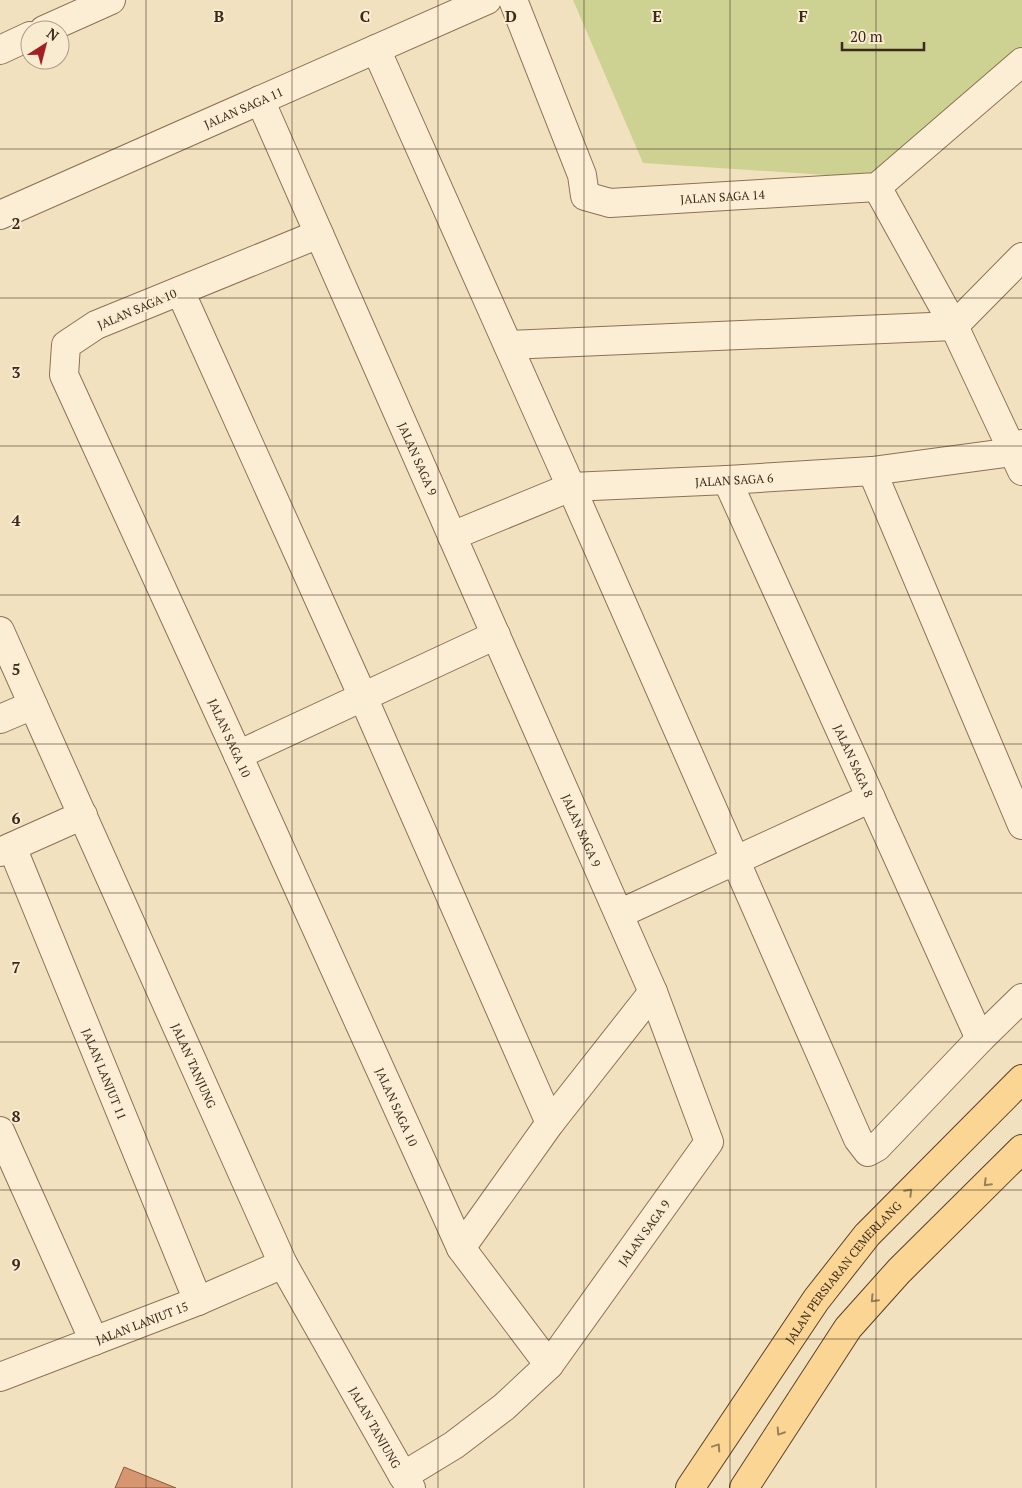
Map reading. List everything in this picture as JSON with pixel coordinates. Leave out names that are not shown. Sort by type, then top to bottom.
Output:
[{"type":"main road","name":"JALAN PERSIARAN CEMERLANG","points":[[690,1488],[816,1300],[867,1235],[1022,1079]]},
{"type":"main road","points":[[744,1488],[848,1328],[900,1271],[1022,1149]]},
{"type":"street","points":[[66,20],[111,0]]},
{"type":"street","name":"JALAN SAGA 11","points":[[0,215],[487,0]]},
{"type":"street","name":"JALAN SAGA 14","points":[[513,0],[582,175],[586,196],[610,203],[877,187]]},
{"type":"street","points":[[0,50],[20,41]]},
{"type":"street","points":[[376,49],[858,1139],[868,1152],[877,1147],[980,1039],[1022,998]]},
{"type":"street","points":[[1019,456],[954,326],[877,187],[1022,62]]},
{"type":"street","name":"JALAN SAGA 9","points":[[260,100],[654,992],[709,1142],[549,1365],[504,1407],[407,1482]]},
{"type":"street","name":"JALAN SAGA 10","points":[[319,234],[96,325],[66,345],[64,375],[461,1248],[549,1365]]},
{"type":"street","points":[[508,345],[954,326],[1022,257]]},
{"type":"street","points":[[180,291],[363,697],[550,1123]]},
{"type":"street","name":"JALAN SAGA 6","points":[[452,536],[571,487],[872,471],[1019,456]]},
{"type":"street","points":[[872,471],[1022,825]]},
{"type":"street","name":"JALAN SAGA 8","points":[[727,480],[980,1039]]},
{"type":"street","name":"JALAN TANJUNG","points":[[0,631],[283,1264],[407,1482]]},
{"type":"street","points":[[238,755],[496,635]]},
{"type":"street","points":[[0,719],[33,705]]},
{"type":"street","points":[[619,914],[871,798]]},
{"type":"street","points":[[6,850],[83,815]]},
{"type":"street","name":"JALAN LANJUT 11","points":[[6,850],[198,1301]]},
{"type":"street","points":[[461,1248],[550,1123],[654,992]]},
{"type":"street","points":[[0,1130],[94,1341]]},
{"type":"street","name":"JALAN LANJUT 15","points":[[0,1377],[198,1301],[283,1264]]},
{"type":"green space","points":[[573,0],[1022,0],[1022,52],[902,180],[643,163]]},
{"type":"building","points":[[124,1467],[176,1488],[115,1488]]}]
